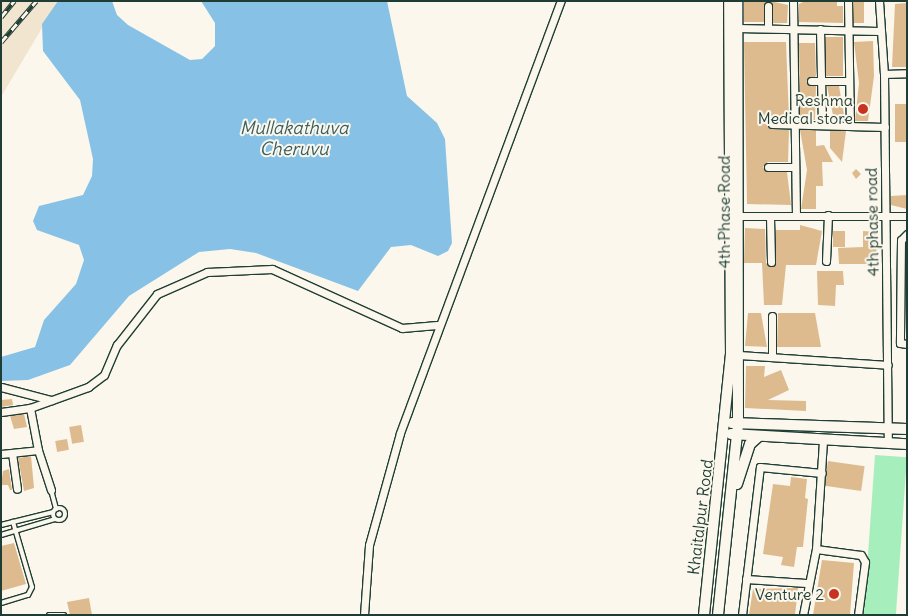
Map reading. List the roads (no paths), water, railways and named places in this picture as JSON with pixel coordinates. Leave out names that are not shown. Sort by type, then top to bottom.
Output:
[{"type":"street","points":[[364,615],[369,544],[400,433],[437,325],[561,1]]},
{"type":"street","name":"4th Phase Road","points":[[726,428],[731,345],[729,1]]},
{"type":"street","name":"4th Phase Road","points":[[737,1],[738,429]]},
{"type":"street","points":[[793,1],[793,124],[796,216]]},
{"type":"street","points":[[848,1],[850,126]]},
{"type":"street","name":"4th phase road","points":[[879,1],[879,31],[884,74],[888,443]]},
{"type":"street","points":[[768,6],[768,28]]},
{"type":"street","points":[[737,28],[879,31]]},
{"type":"street","points":[[820,29],[822,124]]},
{"type":"street","points":[[884,74],[907,74]]},
{"type":"street","points":[[810,81],[848,81]]},
{"type":"street","points":[[772,124],[885,127]]},
{"type":"street","points":[[768,167],[794,167]]},
{"type":"street","points":[[826,261],[828,215]]},
{"type":"street","points":[[739,216],[907,216]]},
{"type":"street","points":[[770,216],[771,262]]},
{"type":"street","points":[[907,234],[901,240],[900,344],[907,344]]},
{"type":"street","points":[[1,412],[30,408],[88,387],[104,375],[117,345],[157,294],[208,272],[272,269],[402,328],[437,325]]},
{"type":"street","points":[[772,316],[772,357]]},
{"type":"street","points":[[739,355],[888,365]]},
{"type":"street","points":[[1,387],[51,400]]},
{"type":"street","points":[[30,408],[38,450],[51,490]]},
{"type":"street","points":[[726,428],[907,429]]},
{"type":"street","name":"Khaitalpur Road","points":[[704,615],[726,428]]},
{"type":"street","points":[[738,429],[759,436],[907,444]]},
{"type":"street","name":"Khaitalpur Road","points":[[718,615],[738,429]]},
{"type":"street","points":[[732,493],[750,444],[759,436]]},
{"type":"street","points":[[803,615],[806,583],[816,549],[823,440]]},
{"type":"street","points":[[1,454],[38,450]]},
{"type":"street","points":[[12,453],[17,490]]},
{"type":"street","points":[[742,615],[760,467],[822,473]]},
{"type":"street","points":[[816,549],[862,555],[865,562],[858,615]]},
{"type":"street","points":[[746,579],[806,583]]},
{"type":"lane","points":[[51,490],[55,519]]},
{"type":"lane","points":[[1,525],[54,510],[65,514],[60,520],[55,519],[1,535]]},
{"type":"lane","points":[[1,603],[28,595],[32,587],[13,522]]},
{"type":"lane","points":[[49,615],[64,615]]},
{"type":"water","name":"Mullakathuva Cheruvu","points":[[58,1],[112,1],[117,15],[128,25],[190,60],[202,59],[215,46],[215,23],[201,1],[387,1],[407,96],[437,123],[445,139],[452,243],[448,251],[438,256],[411,245],[391,247],[358,291],[256,253],[230,249],[199,252],[129,296],[70,365],[28,380],[1,381],[1,357],[35,347],[44,320],[76,284],[84,260],[79,245],[37,230],[33,221],[39,206],[83,195],[92,176],[93,159],[80,100],[43,51],[42,24]]},
{"type":"railway","points":[[1,17],[14,1]]},
{"type":"railway","points":[[1,42],[36,1]]},
{"type":"place","name":"Reshma Medical store","points":[[863,109]]},
{"type":"place","name":"Venture 2","points":[[834,594]]}]
